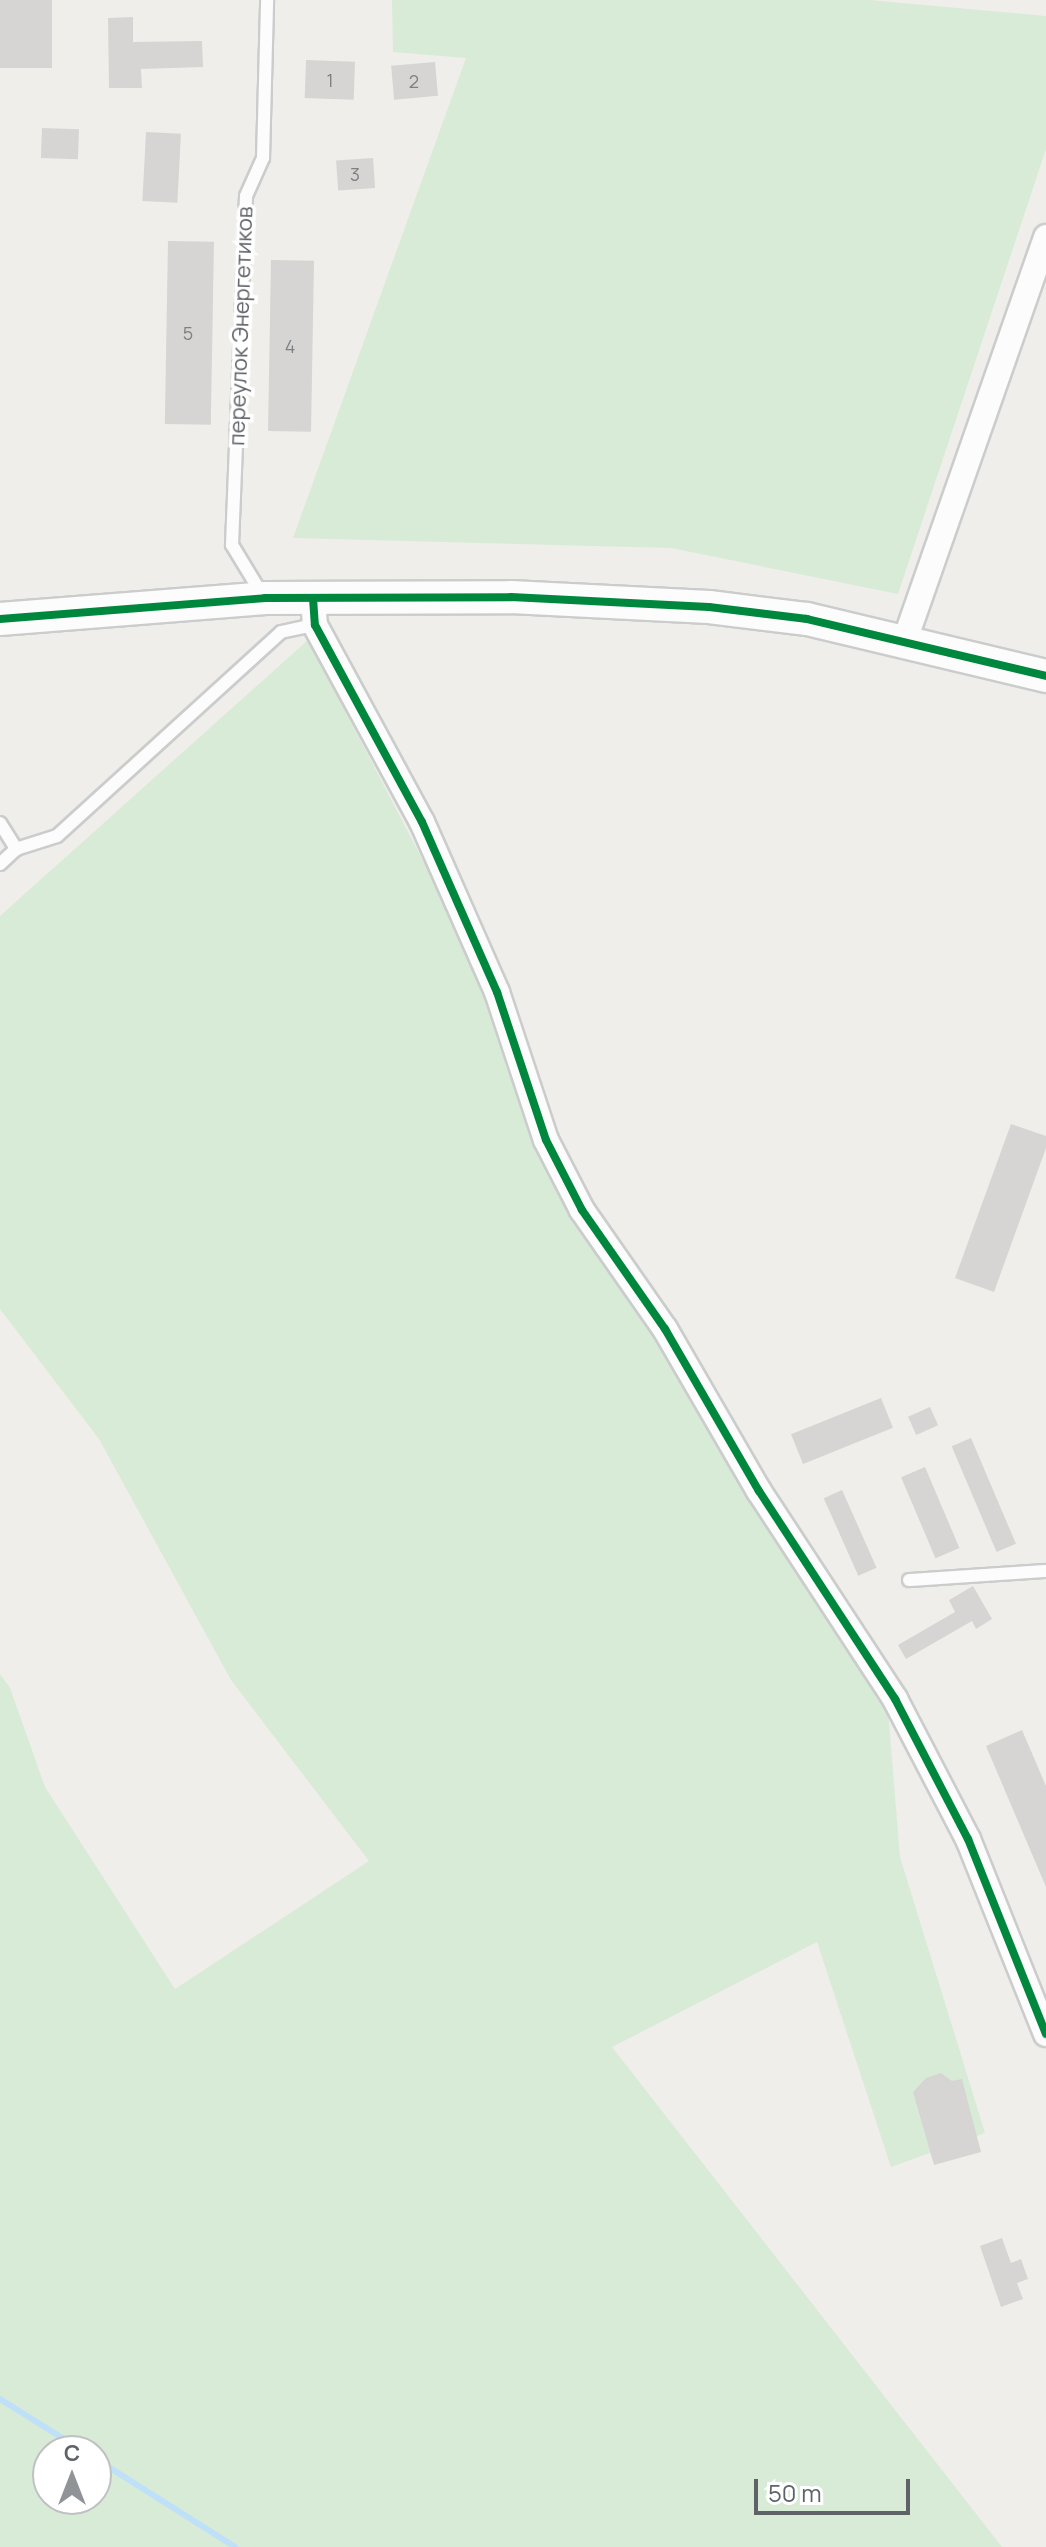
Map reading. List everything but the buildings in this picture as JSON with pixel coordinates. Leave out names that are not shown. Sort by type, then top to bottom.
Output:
[{"type":"street","points":[[905,640],[1046,237]]},
{"type":"street","points":[[0,619],[265,598],[314,611],[511,597],[709,607],[807,619],[1046,676]]},
{"type":"street","points":[[314,611],[434,851],[497,992],[546,1140],[582,1210],[665,1329],[759,1491],[895,1699],[968,1839],[1046,2034]]},
{"type":"lane","name":"переулок Энергетиков","points":[[265,598],[232,545],[246,196],[263,158],[267,0]]},
{"type":"lane","points":[[0,864],[16,849],[57,836],[281,632],[314,611]]},
{"type":"lane","points":[[0,823],[16,849]]},
{"type":"lane","points":[[909,1580],[1046,1571]]},
{"type":"green space","points":[[392,0],[869,0],[1046,16],[1046,149],[898,594],[671,548],[293,538],[466,58],[393,52]]},
{"type":"green space","points":[[308,640],[443,899],[563,1190],[887,1699],[900,1857],[985,2133],[891,2167],[817,1942],[612,2047],[1002,2547],[0,2547],[0,1674],[10,1688],[45,1787],[175,1989],[369,1861],[231,1680],[99,1439],[0,1309],[0,916]]},
{"type":"waterway","points":[[0,2399],[57,2435]]},
{"type":"waterway","points":[[112,2469],[235,2547]]},
{"type":"cycle path","points":[[0,619],[265,598],[511,597],[709,607],[807,619],[1046,676]]},
{"type":"cycle path","points":[[313,598],[315,625],[422,822],[497,992],[546,1140],[582,1210],[665,1329],[759,1491],[895,1699],[968,1839],[1046,2034]]}]
